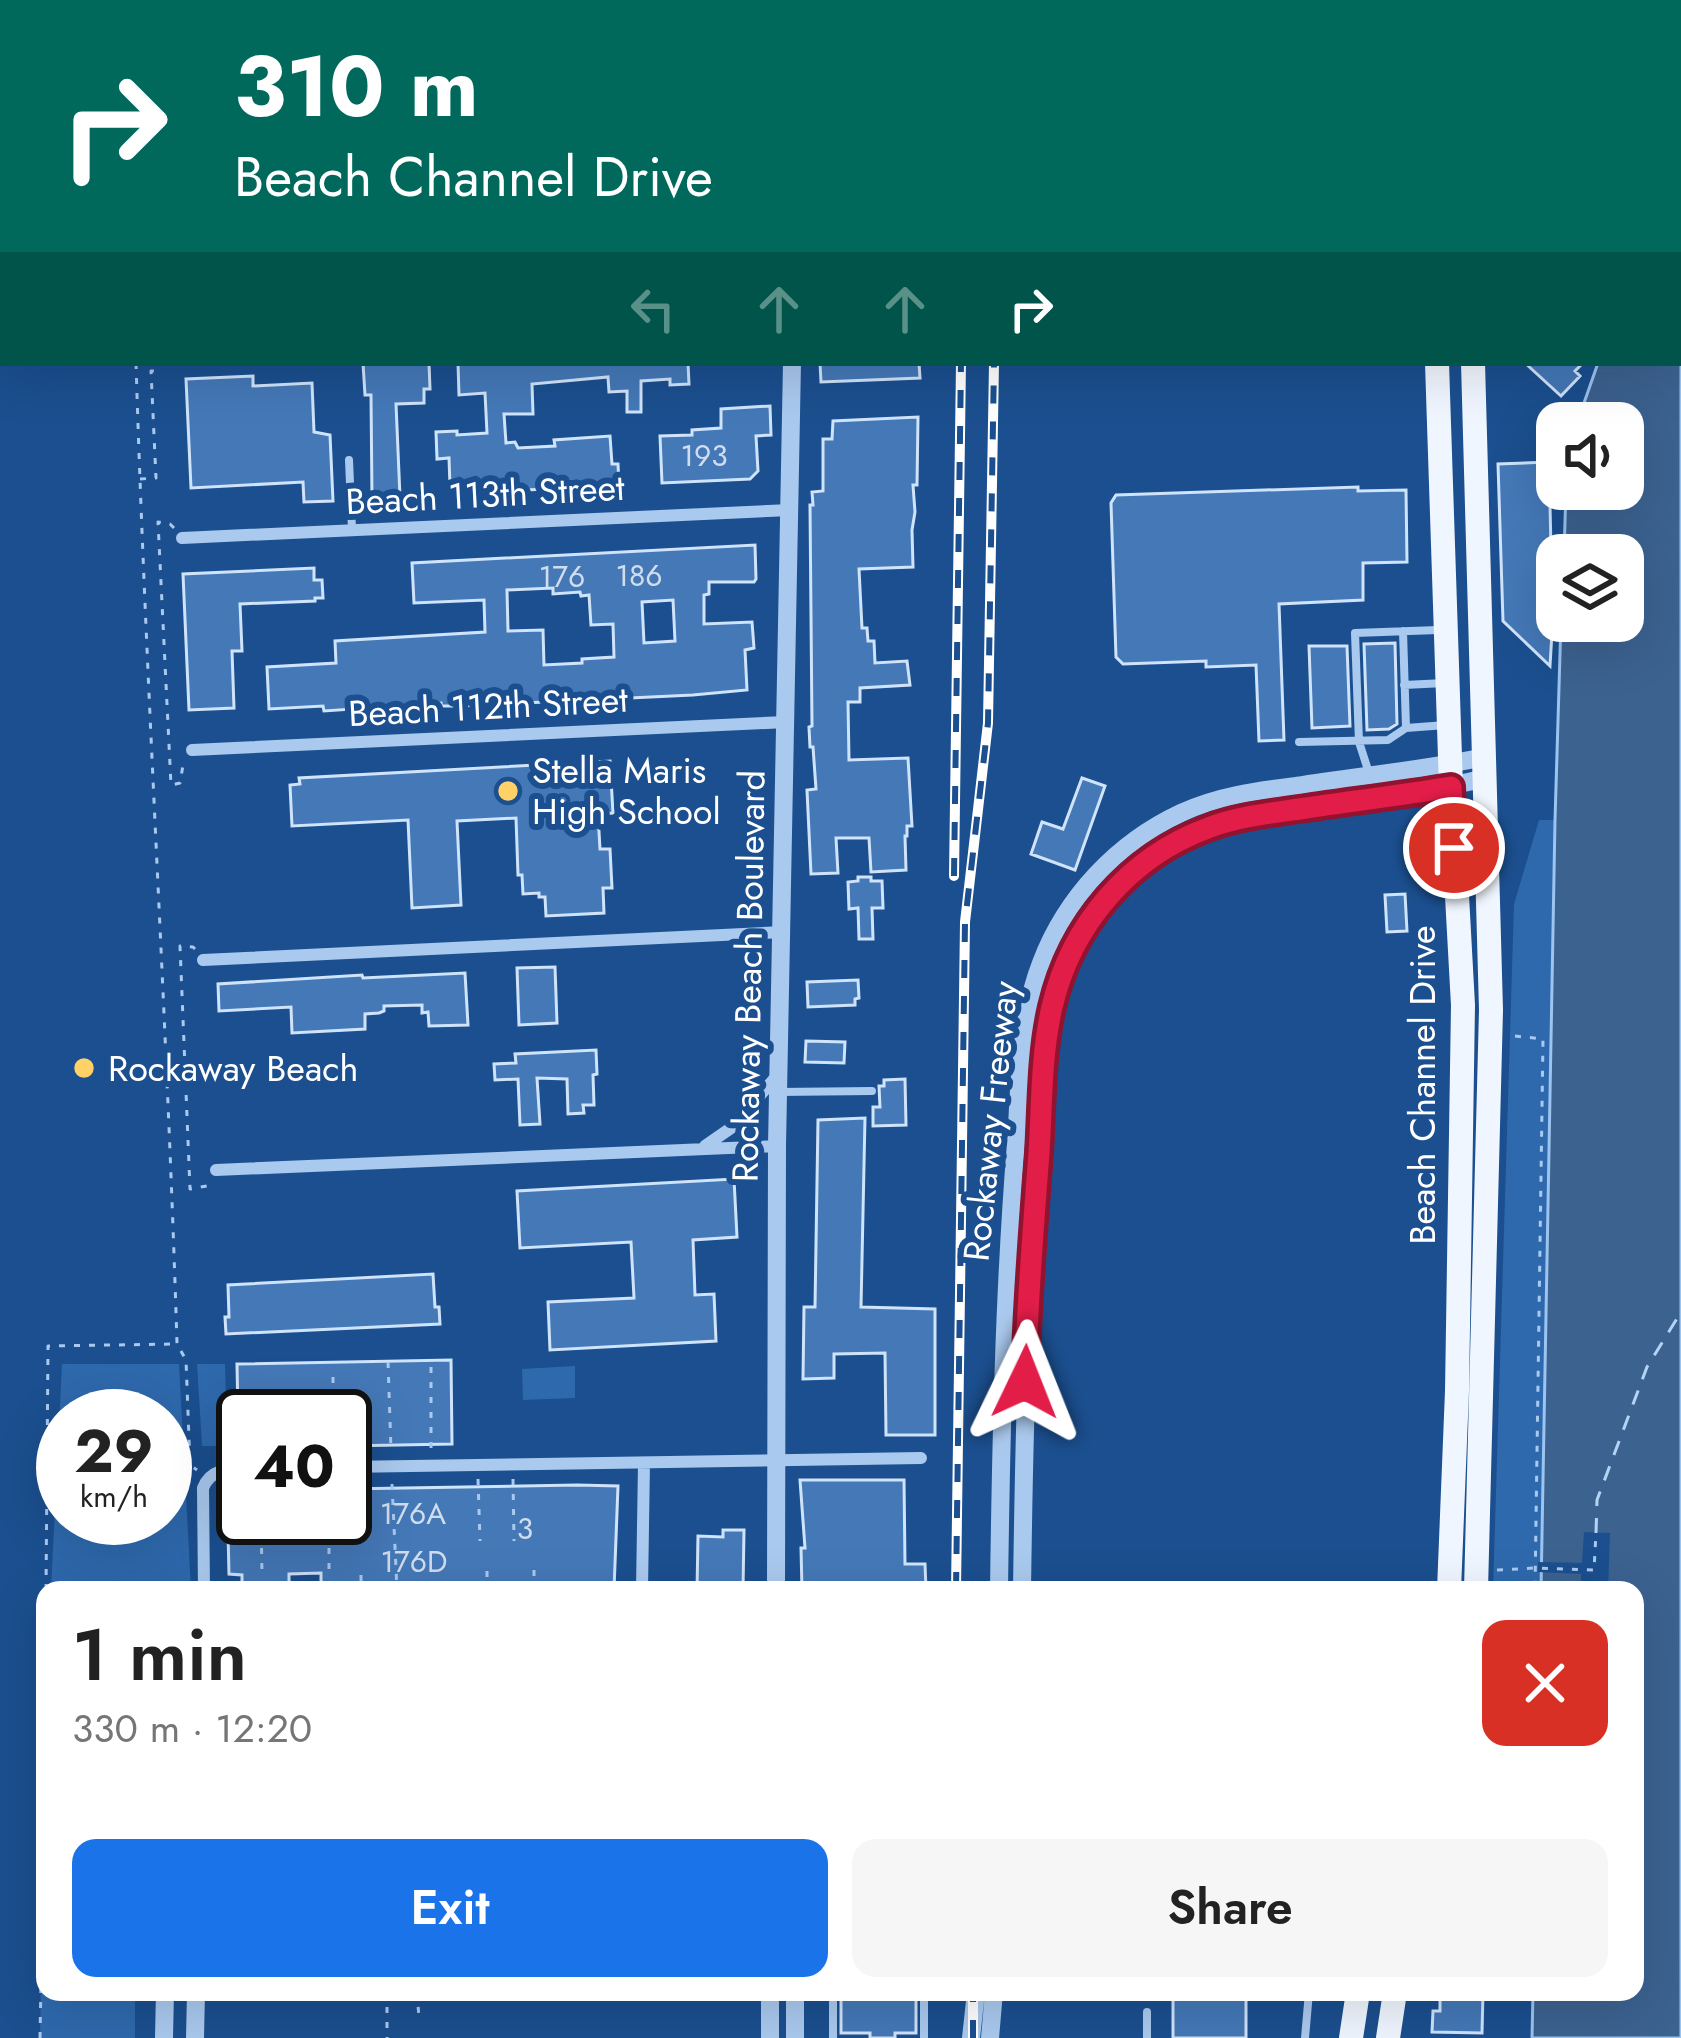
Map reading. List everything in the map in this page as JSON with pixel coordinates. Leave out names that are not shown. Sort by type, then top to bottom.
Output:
[{"type":"main road","name":"Beach Channel Drive","points":[[1437,366],[1463,1030],[1448,1581]]},
{"type":"main road","name":"Beach Channel Drive","points":[[1473,366],[1491,1034],[1476,1581]]},
{"type":"main road","points":[[1352,2038],[1357,2001]]},
{"type":"main road","points":[[1388,2038],[1394,2001]]},
{"type":"street","name":"Rockaway Beach Boulevard","points":[[776,1581],[777,1146],[792,366]]},
{"type":"street","name":"Beach 113th Street","points":[[182,538],[790,509]]},
{"type":"street","name":"Beach 112th Street","points":[[192,750],[786,722]]},
{"type":"street","name":"Rockaway Freeway","points":[[1022,1581],[1029,1280],[1048,1031],[1057,992],[1082,933],[1108,896],[1143,863],[1208,827],[1485,767]]},
{"type":"street","name":"Rockaway Freeway","points":[[999,1581],[1008,1245],[1026,1026],[1042,958],[1068,910],[1091,880],[1132,843],[1201,804],[1370,775],[1451,776]]},
{"type":"street","points":[[203,960],[783,932]]},
{"type":"street","points":[[704,1147],[778,1083]]},
{"type":"street","points":[[216,1170],[777,1146]]},
{"type":"street","points":[[372,1466],[921,1458]]},
{"type":"street","points":[[642,1581],[644,1462]]},
{"type":"street","points":[[204,1581],[202,1492],[207,1478],[216,1474]]},
{"type":"street","points":[[164,2001],[164,2038]]},
{"type":"street","points":[[196,2001],[196,2038]]},
{"type":"street","points":[[770,2001],[770,2038]]},
{"type":"street","points":[[795,2001],[795,2038]]},
{"type":"street","points":[[971,2038],[975,2001]]},
{"type":"street","points":[[990,2038],[993,2001]]},
{"type":"lane","points":[[349,460],[352,530]]},
{"type":"lane","points":[[1370,775],[1359,742],[1355,633],[1446,630]]},
{"type":"lane","points":[[1403,631],[1406,728]]},
{"type":"lane","points":[[1404,685],[1448,682]]},
{"type":"lane","points":[[1299,742],[1388,740],[1406,728],[1449,725]]},
{"type":"lane","points":[[778,1083],[872,1091]]},
{"type":"lane","points":[[832,2001],[832,2038]]},
{"type":"lane","points":[[924,2001],[924,2038]]},
{"type":"lane","points":[[1305,2038],[1309,2001]]},
{"type":"lane","points":[[1147,2038],[1148,2012]]},
{"type":"path","points":[[136,366],[177,1344],[186,1360],[190,1465],[207,1478]]},
{"type":"path","points":[[140,479],[157,478],[151,371],[155,366]]},
{"type":"path","points":[[182,538],[170,524],[158,522],[171,785],[180,783],[180,769],[192,750]]},
{"type":"path","points":[[203,960],[193,946],[180,946],[190,1189],[206,1188],[216,1170]]},
{"type":"path","points":[[1491,1034],[1544,1039],[1535,1581]]},
{"type":"path","points":[[46,1581],[48,1346],[177,1344]]},
{"type":"path","points":[[388,1362],[397,1581]]},
{"type":"path","points":[[430,1367],[431,1466]]},
{"type":"path","points":[[333,1377],[333,1389]]},
{"type":"path","points":[[478,1465],[479,1541]]},
{"type":"path","points":[[513,1465],[514,1540]]},
{"type":"path","points":[[1497,1569],[1594,1570],[1596,1533]]},
{"type":"path","points":[[261,1545],[262,1574]]},
{"type":"path","points":[[329,1545],[329,1573]]},
{"type":"path","points":[[534,1570],[534,1581]]},
{"type":"path","points":[[487,1571],[487,1581]]},
{"type":"path","points":[[361,1575],[361,1581]]},
{"type":"path","points":[[40,2038],[41,2001]]},
{"type":"path","points":[[387,2001],[387,2038]]},
{"type":"path","points":[[417,2001],[418,2018]]},
{"type":"shaded area","points":[[1597,366],[1681,366],[1681,2038],[1532,2038],[1533,2001],[1644,2001],[1644,1581],[1541,1581],[1560,642],[1644,642],[1644,534],[1565,534],[1565,510],[1644,510],[1644,402],[1584,402]]},
{"type":"shaded area","points":[[1539,820],[1555,820],[1541,1581],[1493,1581],[1514,904]]},
{"type":"shaded area","points":[[62,1364],[179,1364],[180,1389],[61,1389]]},
{"type":"shaded area","points":[[197,1364],[225,1364],[226,1389],[216,1389],[216,1446],[202,1446]]},
{"type":"shaded area","points":[[575,1366],[575,1398],[523,1400],[522,1369]]},
{"type":"shaded area","points":[[53,1545],[189,1545],[191,1581],[51,1581]]},
{"type":"shaded area","points":[[41,2001],[135,2001],[135,2038],[40,2038]]},
{"type":"pier","points":[[1584,1532],[1610,1533],[1608,1581],[1538,1572],[1538,1562],[1582,1563]]},
{"type":"building","points":[[363,366],[429,366],[430,389],[424,389],[424,403],[396,404],[400,497],[372,498],[371,395],[365,395]]},
{"type":"building","points":[[458,366],[688,366],[689,384],[670,385],[670,379],[641,381],[641,412],[627,412],[627,391],[609,392],[608,377],[532,384],[533,414],[504,414],[506,443],[515,442],[518,448],[610,436],[619,485],[489,492],[489,486],[450,486],[449,458],[437,459],[436,432],[487,433],[485,393],[459,395]]},
{"type":"building","points":[[820,366],[919,366],[920,378],[821,382]]},
{"type":"building","points":[[1528,366],[1580,366],[1575,371],[1580,376],[1561,396]]},
{"type":"building","points":[[253,376],[253,386],[312,383],[314,432],[330,435],[333,501],[304,502],[303,482],[191,488],[186,379]]},
{"type":"building","points":[[770,406],[771,435],[756,436],[758,471],[750,479],[662,483],[660,436],[721,428],[721,409]]},
{"type":"building","points":[[918,417],[913,567],[859,569],[862,628],[867,628],[868,641],[874,641],[875,663],[907,661],[910,685],[860,688],[860,702],[848,702],[849,760],[908,758],[912,826],[907,826],[905,836],[906,870],[871,872],[869,838],[836,838],[838,873],[811,874],[807,790],[816,789],[809,727],[810,505],[812,492],[823,491],[823,439],[832,439],[833,421]]},
{"type":"building","points":[[1536,463],[1536,510],[1550,510],[1551,534],[1536,534],[1536,642],[1551,642],[1550,666],[1503,621],[1498,464]]},
{"type":"building","points":[[1358,487],[1358,491],[1406,490],[1407,562],[1363,563],[1363,600],[1279,604],[1284,740],[1259,741],[1256,665],[1206,667],[1206,661],[1123,664],[1116,657],[1111,503],[1116,495]]},
{"type":"building","points":[[755,545],[754,582],[709,582],[709,594],[704,595],[704,624],[752,622],[754,648],[745,650],[747,690],[462,706],[269,709],[267,667],[336,663],[335,641],[485,632],[484,600],[414,603],[412,563]],"holes":[[[553,588],[553,594],[589,595],[591,625],[613,624],[614,657],[544,665],[543,630],[508,631],[507,590]],[[673,600],[675,641],[644,643],[642,602]]]},
{"type":"building","points":[[314,568],[314,580],[322,580],[323,598],[240,604],[242,651],[232,651],[234,708],[189,710],[183,574]]},
{"type":"building","points":[[1395,643],[1397,724],[1367,730],[1364,644]]},
{"type":"building","points":[[1309,646],[1347,646],[1350,726],[1312,728]]},
{"type":"building","points":[[610,761],[613,813],[598,814],[600,849],[610,849],[612,888],[603,888],[604,913],[546,916],[545,897],[523,894],[516,818],[457,821],[461,905],[412,908],[408,820],[292,826],[290,785],[300,784],[299,778]]},
{"type":"building","points":[[1082,778],[1105,786],[1075,870],[1031,854],[1042,822],[1063,829]]},
{"type":"building","points":[[858,877],[882,881],[883,908],[872,908],[873,939],[859,939],[858,908],[849,909],[848,882]]},
{"type":"building","points":[[1405,894],[1407,931],[1387,932],[1385,895]]},
{"type":"building","points":[[555,967],[557,1023],[519,1025],[517,968]]},
{"type":"building","points":[[465,973],[468,1025],[429,1026],[422,1005],[384,1006],[384,1011],[365,1014],[365,1029],[292,1033],[291,1007],[219,1011],[218,984]]},
{"type":"building","points":[[858,980],[855,1005],[808,1007],[807,982]]},
{"type":"building","points":[[806,1041],[845,1042],[844,1063],[805,1062]]},
{"type":"building","points":[[596,1050],[594,1105],[583,1105],[584,1113],[568,1114],[567,1079],[537,1078],[540,1124],[520,1125],[518,1079],[495,1080],[494,1064],[516,1063],[515,1054]]},
{"type":"building","points":[[905,1079],[906,1125],[873,1126],[873,1107],[880,1107],[879,1086],[884,1086],[884,1080]]},
{"type":"building","points":[[865,1118],[861,1307],[935,1309],[935,1435],[886,1435],[885,1353],[834,1354],[834,1378],[803,1379],[804,1307],[815,1307],[818,1120]]},
{"type":"building","points":[[734,1179],[737,1237],[693,1240],[695,1295],[714,1294],[716,1341],[550,1350],[548,1302],[634,1298],[631,1242],[520,1248],[517,1191]]},
{"type":"building","points":[[433,1274],[440,1324],[226,1334],[228,1285]]},
{"type":"building","points":[[451,1360],[452,1444],[372,1445],[372,1389],[237,1389],[237,1364]]},
{"type":"building","points":[[800,1480],[904,1480],[905,1564],[925,1564],[926,1581],[802,1581],[801,1548],[805,1548]]},
{"type":"building","points":[[618,1486],[614,1581],[321,1581],[321,1573],[289,1574],[289,1581],[242,1581],[242,1575],[229,1574],[228,1545],[372,1545],[372,1489]]},
{"type":"building","points":[[723,1530],[744,1530],[743,1581],[697,1581],[698,1536],[723,1537]]},
{"type":"building","points":[[841,2001],[916,2001],[916,2033],[870,2038],[870,2033],[841,2033]]},
{"type":"building","points":[[1173,2001],[1246,2001],[1246,2038],[1173,2038]]},
{"type":"building","points":[[1440,2001],[1483,2001],[1482,2033],[1432,2032],[1433,2011],[1440,2011]]},
{"type":"ferry route","points":[[1596,1533],[1597,1500],[1647,1367],[1681,1312]]},
{"type":"railway","points":[[954,876],[961,366]]},
{"type":"railway","points":[[956,1581],[965,922],[988,723],[994,366]]},
{"type":"railway","points":[[973,2001],[973,2038]]},
{"type":"place","name":"Stella Maris High School","points":[[508,791]]},
{"type":"place","name":"Rockaway Beach","points":[[84,1068]]},
{"type":"route","points":[[1025,1382],[1050,1018],[1066,964],[1099,908],[1155,854],[1194,833],[1246,816],[1451,787],[1454,848]]}]
